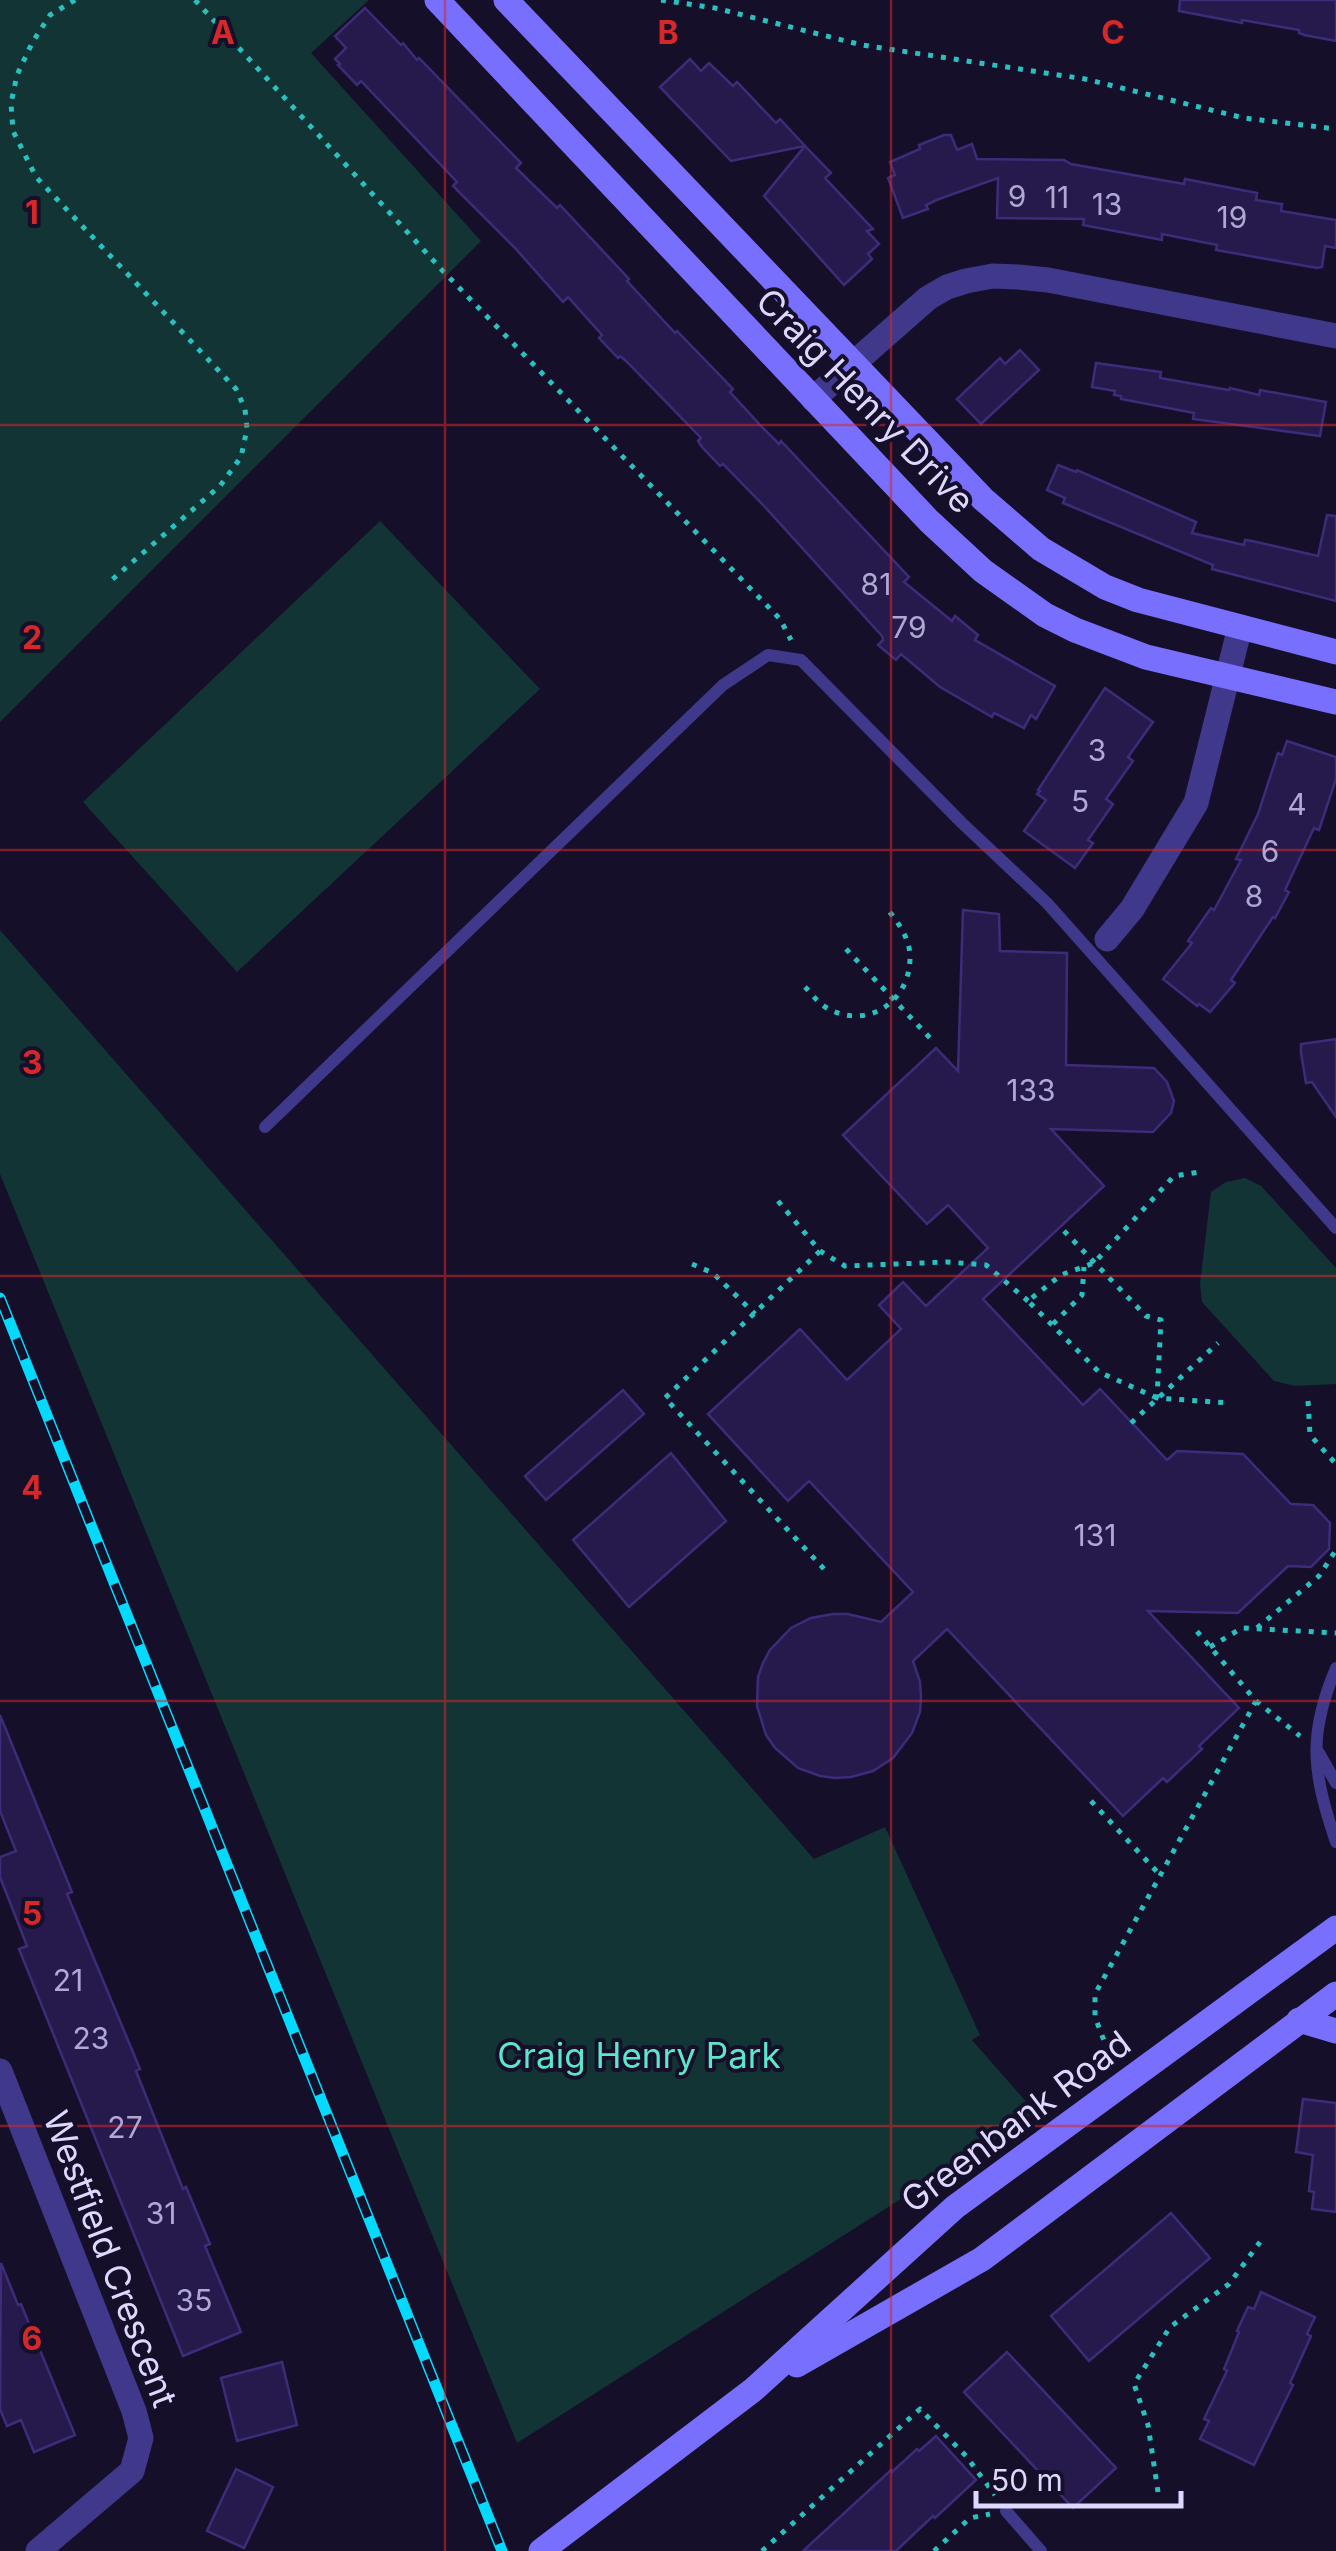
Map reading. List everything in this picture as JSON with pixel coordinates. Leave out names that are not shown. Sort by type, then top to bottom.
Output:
[{"type":"street","name":"Craig Henry Drive","points":[[437,0],[813,398],[983,571],[1045,615],[1146,657],[1336,702]]},
{"type":"street","name":"Craig Henry Drive","points":[[506,0],[983,500],[1041,549],[1105,587],[1138,600],[1336,652]]},
{"type":"street","points":[[813,398],[928,298],[966,281],[993,276],[1048,280],[1336,336]]},
{"type":"street","points":[[1108,939],[1132,909],[1196,803],[1240,627]]},
{"type":"street","name":"Greenbank Road","points":[[541,2551],[753,2390],[955,2207],[1336,1928]]},
{"type":"street","name":"Greenbank Road","points":[[753,2390],[982,2260],[1336,1994]]},
{"type":"street","points":[[1298,2020],[1336,2030]]},
{"type":"street","name":"Westfield Crescent","points":[[0,2071],[134,2411],[141,2438],[132,2471],[38,2551]]},
{"type":"lane","points":[[266,1127],[724,684],[768,656],[802,660],[1047,904],[1336,1228]]},
{"type":"lane","points":[[1336,1668],[1320,1715],[1315,1747],[1321,1798],[1336,1842]]},
{"type":"lane","points":[[1315,1747],[1336,1783]]},
{"type":"lane","points":[[1006,2511],[1042,2551]]},
{"type":"path","points":[[75,0],[50,15],[17,75],[11,103],[14,131],[36,177],[236,389],[245,409],[247,429],[241,457],[220,486],[108,584]]},
{"type":"path","points":[[196,0],[442,270],[780,619],[802,660]]},
{"type":"path","points":[[661,0],[715,8],[862,46],[1084,79],[1244,118],[1336,129]]},
{"type":"path","points":[[806,987],[822,1004],[850,1016],[871,1014],[895,1001],[906,982],[911,957],[898,922],[888,910]]},
{"type":"path","points":[[846,949],[930,1038]]},
{"type":"path","points":[[1028,1301],[1061,1275],[1094,1263],[1174,1176],[1200,1172]]},
{"type":"path","points":[[778,1201],[820,1251],[845,1266],[947,1262],[986,1265],[1053,1324],[1099,1372],[1156,1398],[1230,1403]]},
{"type":"path","points":[[1064,1232],[1146,1316],[1161,1320],[1156,1398]]},
{"type":"path","points":[[820,1251],[664,1398],[825,1570]]},
{"type":"path","points":[[692,1264],[714,1273],[755,1314]]},
{"type":"path","points":[[1053,1324],[1082,1295],[1084,1267]]},
{"type":"path","points":[[1131,1423],[1218,1343]]},
{"type":"path","points":[[1308,1401],[1310,1435],[1336,1464]]},
{"type":"path","points":[[1257,1628],[1318,1576],[1336,1550]]},
{"type":"path","points":[[1210,1647],[1242,1628],[1336,1633]]},
{"type":"path","points":[[1195,1629],[1256,1701],[1315,1747]]},
{"type":"path","points":[[1122,2085],[1095,2018],[1095,1994],[1256,1701]]},
{"type":"path","points":[[1091,1801],[1160,1875]]},
{"type":"path","points":[[1158,2492],[1148,2425],[1134,2384],[1170,2327],[1229,2284],[1260,2242]]},
{"type":"path","points":[[762,2551],[920,2409],[966,2456],[1006,2511],[970,2518],[934,2551]]},
{"type":"green space","points":[[0,0],[369,0],[311,53],[481,241],[0,722]]},
{"type":"green space","points":[[380,521],[540,689],[237,972],[83,802]]},
{"type":"green space","name":"Craig Henry Park","points":[[0,930],[814,1859],[885,1827],[980,2035],[972,2040],[1036,2113],[517,2443],[0,1174]]},
{"type":"green space","points":[[1245,1178],[1261,1186],[1336,1268],[1336,1384],[1295,1386],[1274,1381],[1202,1302],[1200,1283],[1211,1192],[1226,1182]]},
{"type":"building","points":[[1180,0],[1336,0],[1336,41],[1304,35],[1299,30],[1179,11]]},
{"type":"building","points":[[365,8],[521,163],[516,168],[557,208],[560,205],[675,333],[733,389],[730,392],[761,426],[779,444],[781,441],[909,577],[904,582],[952,621],[955,616],[978,635],[975,640],[1055,686],[1036,719],[1031,715],[1024,728],[994,713],[992,717],[940,687],[901,654],[896,660],[878,645],[882,636],[765,507],[702,447],[698,441],[701,438],[599,338],[602,335],[568,297],[563,302],[361,81],[357,85],[338,65],[335,59],[346,48],[335,36]]},
{"type":"building","points":[[690,59],[701,71],[709,63],[733,86],[737,82],[776,123],[780,119],[805,146],[731,161],[660,87]]},
{"type":"building","points":[[951,135],[957,150],[972,144],[977,159],[1064,160],[1184,184],[1185,179],[1257,193],[1256,200],[1282,204],[1281,211],[1336,220],[1336,248],[1325,246],[1322,267],[1317,268],[1216,250],[1217,245],[1162,234],[1162,240],[1083,225],[1084,219],[997,218],[998,178],[939,199],[926,205],[928,209],[903,218],[888,178],[895,175],[890,162]]},
{"type":"building","points":[[805,146],[831,173],[825,178],[873,229],[867,231],[879,244],[868,254],[872,259],[844,285],[764,196]]},
{"type":"building","points":[[1020,350],[1039,370],[981,424],[957,399],[1000,358],[1005,364]]},
{"type":"building","points":[[1096,363],[1161,372],[1160,378],[1229,390],[1259,395],[1260,390],[1326,402],[1320,436],[1193,419],[1194,413],[1121,399],[1114,395],[1115,391],[1092,387]]},
{"type":"building","points":[[1058,465],[1196,522],[1192,533],[1244,545],[1245,540],[1252,541],[1318,556],[1327,515],[1336,516],[1336,601],[1212,569],[1213,565],[1063,503],[1065,498],[1047,490]]},
{"type":"building","points":[[1105,688],[1153,722],[1128,757],[1133,761],[1106,799],[1113,804],[1088,840],[1093,843],[1075,868],[1024,831],[1046,800],[1037,794],[1038,790]]},
{"type":"building","points":[[1287,741],[1336,757],[1336,779],[1319,830],[1314,828],[1275,918],[1231,980],[1235,983],[1210,1012],[1163,979],[1192,943],[1188,941],[1211,908],[1214,910],[1241,860],[1236,859],[1258,814],[1278,753],[1282,755]]},
{"type":"building","points":[[963,910],[999,914],[1000,951],[1067,953],[1066,1065],[1154,1068],[1167,1082],[1174,1101],[1171,1113],[1153,1132],[1051,1129],[1104,1186],[983,1299],[1083,1405],[1100,1389],[1167,1460],[1177,1451],[1243,1454],[1291,1504],[1313,1505],[1330,1523],[1329,1549],[1311,1567],[1288,1566],[1238,1613],[1148,1611],[1239,1708],[1167,1782],[1163,1778],[1123,1816],[947,1629],[913,1661],[921,1697],[912,1733],[893,1758],[873,1771],[835,1778],[798,1768],[766,1735],[757,1706],[758,1677],[763,1663],[791,1628],[811,1618],[833,1614],[881,1622],[913,1592],[809,1481],[788,1501],[708,1414],[800,1329],[847,1380],[901,1329],[879,1305],[903,1282],[926,1306],[988,1248],[948,1205],[927,1224],[843,1135],[936,1048],[958,1071]]},
{"type":"building","points":[[1336,1039],[1336,1117],[1312,1082],[1306,1083],[1301,1044]]},
{"type":"building","points":[[623,1390],[644,1414],[546,1500],[525,1476]]},
{"type":"building","points":[[671,1453],[726,1521],[629,1607],[573,1540]]},
{"type":"building","points":[[0,1715],[72,1892],[67,1894],[140,2069],[136,2071],[183,2189],[186,2187],[210,2244],[205,2246],[241,2332],[183,2356],[19,1949],[27,1946],[0,1877],[0,1857],[16,1851],[0,1811]]},
{"type":"building","points":[[1303,2099],[1336,2103],[1336,2212],[1312,2209],[1314,2192],[1309,2191],[1313,2155],[1296,2152]]},
{"type":"building","points":[[1171,2213],[1210,2258],[1089,2361],[1051,2316]]},
{"type":"building","points":[[1,2263],[75,2435],[34,2452],[21,2420],[7,2426],[0,2409]]},
{"type":"building","points":[[1261,2292],[1315,2317],[1290,2383],[1293,2385],[1254,2465],[1200,2439],[1209,2421],[1204,2419],[1227,2371],[1224,2369],[1237,2331],[1248,2307],[1254,2309]]},
{"type":"building","points":[[1007,2352],[1116,2468],[1073,2508],[964,2392]]},
{"type":"building","points":[[282,2362],[297,2425],[237,2441],[221,2378]]},
{"type":"building","points":[[936,2436],[976,2480],[935,2518],[896,2551],[803,2551],[891,2470]]},
{"type":"building","points":[[236,2469],[273,2487],[244,2548],[207,2531]]},
{"type":"railway","points":[[0,1298],[502,2551]]}]
